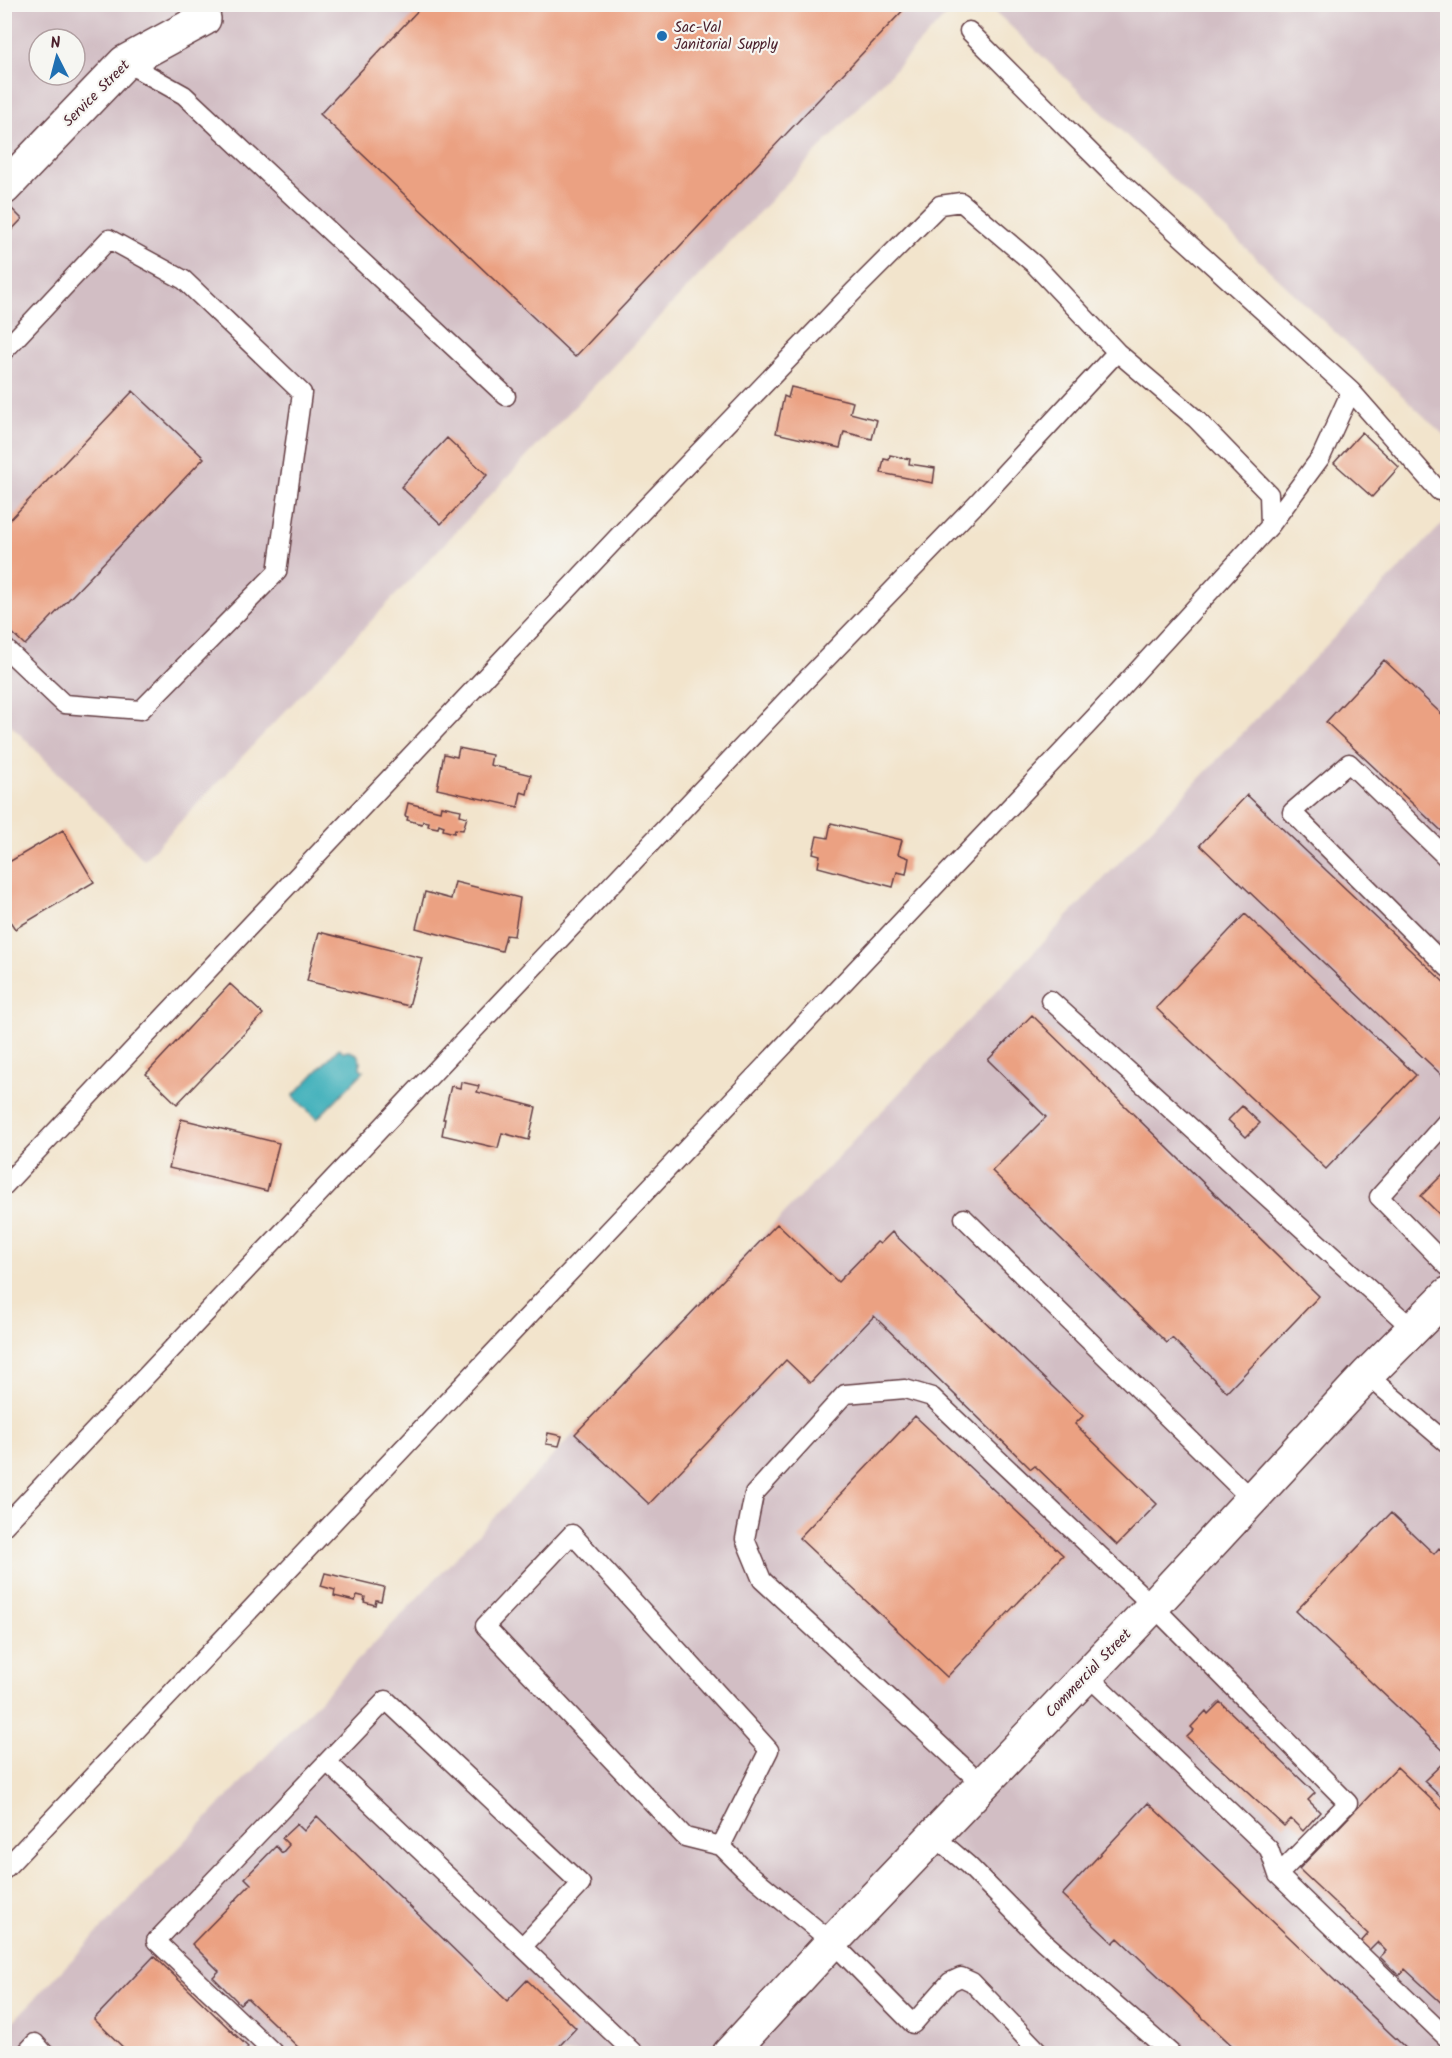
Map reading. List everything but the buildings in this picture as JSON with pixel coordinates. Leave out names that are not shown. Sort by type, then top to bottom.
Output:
[{"type":"main road","name":"Service Street","points":[[4,188],[125,62],[210,12]]},
{"type":"main road","name":"Commercial Street","points":[[729,2054],[832,1942],[1153,1606],[1367,1375],[1448,1294]]},
{"type":"lane","points":[[969,31],[1112,174],[1351,391],[1439,491]]},
{"type":"lane","points":[[125,62],[184,95],[506,396]]},
{"type":"lane","points":[[4,1186],[630,524],[940,205],[961,202],[1034,264],[1117,352],[1196,419],[1269,494],[1270,526]]},
{"type":"lane","points":[[4,351],[109,239],[184,280],[302,393],[276,572],[141,710],[64,705],[4,647]]},
{"type":"lane","points":[[4,1526],[977,503],[1117,352]]},
{"type":"lane","points":[[4,1870],[1095,717],[1270,526],[1321,457],[1351,391]]},
{"type":"lane","points":[[1448,859],[1348,763],[1292,812],[1448,968]]},
{"type":"lane","points":[[1050,1000],[1413,1329]]},
{"type":"lane","points":[[1448,1120],[1379,1197],[1448,1267]]},
{"type":"lane","points":[[964,1218],[1252,1500]]},
{"type":"lane","points":[[1367,1375],[1448,1444]]},
{"type":"lane","points":[[983,1785],[762,1580],[745,1539],[754,1494],[845,1394],[905,1389],[932,1397],[1153,1606],[1348,1803],[1278,1875]]},
{"type":"lane","points":[[721,1846],[769,1750],[572,1534],[484,1626],[685,1837],[721,1846],[746,1871],[832,1942],[913,2024],[951,1982],[961,1977],[972,1982],[1041,2054]]},
{"type":"lane","points":[[1086,1674],[1269,1849],[1278,1875],[1448,2039]]},
{"type":"lane","points":[[275,2054],[156,1941],[386,1700],[581,1884],[522,1947]]},
{"type":"lane","points":[[327,1762],[629,2052]]},
{"type":"lane","points":[[934,1836],[968,1865],[1044,1942],[1172,2054]]},
{"type":"lane","points":[[25,2054],[34,2043],[45,2054]]},
{"type":"shaded area","points":[[4,5],[956,5],[144,860],[5,719]]},
{"type":"shaded area","points":[[988,5],[1447,5],[1447,438]]},
{"type":"shaded area","points":[[1447,519],[1447,2053],[5,2054],[4,2031]]},
{"type":"water","points":[[339,1048],[344,1052],[357,1054],[360,1068],[364,1071],[317,1119],[293,1096]]},
{"type":"place","name":"Sac-Val Janitorial Supply","points":[[662,36]]}]
